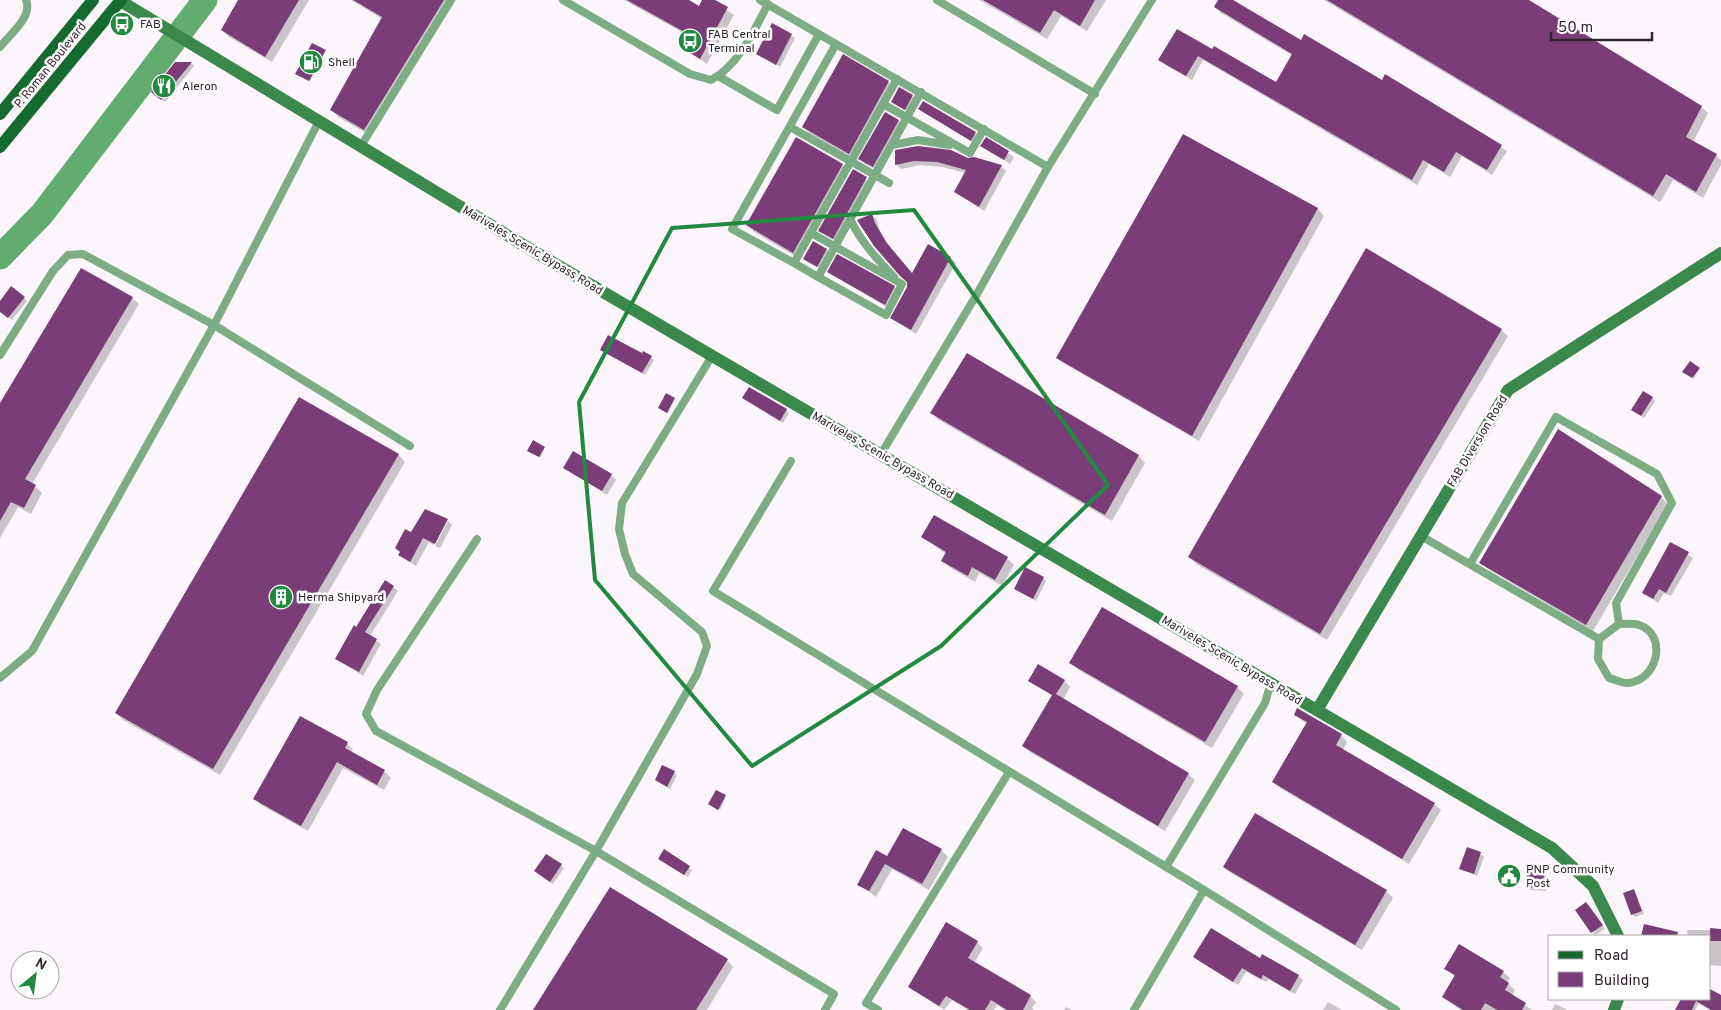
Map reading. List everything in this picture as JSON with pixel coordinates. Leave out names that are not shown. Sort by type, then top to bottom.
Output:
[{"type":"main road","name":"P. Roman Boulevard","points":[[0,114],[93,0]]},
{"type":"main road","name":"P. Roman Boulevard","points":[[0,147],[120,0]]},
{"type":"main road","name":"Mariveles Scenic Bypass Road","points":[[120,0],[712,356],[1552,848],[1593,886],[1618,935]]},
{"type":"main road","name":"FAB Diversion Road","points":[[1317,710],[1508,390],[1721,253]]},
{"type":"lane","points":[[0,47],[25,17],[28,10],[26,0]]},
{"type":"lane","points":[[361,146],[451,0]]},
{"type":"lane","points":[[563,0],[690,74],[711,80],[724,72],[739,53],[768,4]]},
{"type":"lane","points":[[760,0],[1048,167]]},
{"type":"lane","points":[[938,0],[1095,94]]},
{"type":"lane","points":[[881,454],[977,294],[1048,167],[1152,0]]},
{"type":"lane","points":[[718,76],[777,110],[819,34]]},
{"type":"lane","points":[[836,44],[732,229],[886,315],[902,284]]},
{"type":"lane","points":[[794,263],[897,79]]},
{"type":"lane","points":[[818,277],[921,92]]},
{"type":"lane","points":[[883,104],[970,153]]},
{"type":"lane","points":[[0,678],[32,651],[214,326],[319,121]]},
{"type":"lane","points":[[790,127],[890,183]]},
{"type":"lane","points":[[970,153],[984,129]]},
{"type":"lane","points":[[892,145],[918,140],[942,142],[970,153]]},
{"type":"lane","points":[[850,219],[857,234],[874,257],[902,284]]},
{"type":"lane","points":[[811,233],[902,284]]},
{"type":"lane","points":[[0,355],[53,271],[68,255],[83,254],[214,326],[410,446]]},
{"type":"lane","points":[[500,1010],[596,851],[697,674],[707,646],[702,632],[633,574],[625,554],[620,529],[622,503],[712,356]]},
{"type":"lane","points":[[1470,564],[1556,417],[1657,474],[1672,503],[1616,603],[1620,624]]},
{"type":"lane","points":[[791,461],[713,591],[1204,890],[1396,1010]]},
{"type":"lane","points":[[1421,536],[1599,640]]},
{"type":"lane","points":[[477,539],[377,690],[366,714],[376,731],[596,851],[834,994],[825,1010]]},
{"type":"lane","points":[[1620,624],[1639,625],[1651,634],[1657,652],[1652,670],[1642,680],[1627,683],[1609,678],[1598,658],[1599,640],[1620,624]]},
{"type":"lane","points":[[1166,867],[1264,703],[1271,682]]},
{"type":"lane","points":[[878,1010],[866,1003],[1009,772]]},
{"type":"lane","points":[[1134,1010],[1204,890]]},
{"type":"highlighted area","points":[[914,210],[1037,387],[1108,485],[941,646],[752,766],[595,580],[579,402],[672,228]]},
{"type":"building","points":[[238,0],[299,0],[265,57],[221,30]]},
{"type":"building","points":[[353,0],[444,0],[364,130],[330,110],[382,17]]},
{"type":"building","points":[[627,0],[689,0],[699,6],[702,0],[715,0],[728,7],[700,59],[679,46],[686,33]]},
{"type":"building","points":[[983,0],[1095,0],[1080,26],[1054,10],[1040,33]]},
{"type":"building","points":[[1218,0],[1233,0],[1301,40],[1304,34],[1382,80],[1385,74],[1502,145],[1487,170],[1456,152],[1444,172],[1423,160],[1412,180],[1198,56],[1186,76],[1158,60],[1177,29],[1212,49],[1214,46],[1276,82],[1292,54],[1214,7]]},
{"type":"building","points":[[1327,0],[1529,0],[1702,106],[1686,137],[1717,154],[1696,192],[1666,174],[1653,196]]},
{"type":"building","points":[[772,23],[792,34],[776,65],[756,54]]},
{"type":"building","name":"Shell","points":[[312,43],[326,50],[309,81],[295,74]]},
{"type":"building","points":[[843,54],[889,81],[849,154],[802,127]]},
{"type":"building","name":"Aleron","points":[[175,62],[192,62],[161,100],[151,92]]},
{"type":"building","points":[[899,87],[913,95],[905,110],[891,102]]},
{"type":"building","points":[[923,101],[976,132],[971,141],[918,109]]},
{"type":"building","points":[[885,112],[899,120],[873,167],[858,159]]},
{"type":"building","points":[[1183,134],[1318,208],[1192,436],[1056,358]]},
{"type":"building","points":[[796,137],[843,164],[793,253],[746,225]]},
{"type":"building","points":[[986,137],[1009,151],[1004,160],[980,146]]},
{"type":"building","points":[[918,146],[951,150],[968,158],[974,157],[1002,165],[979,207],[954,192],[966,170],[937,162],[914,161],[895,165],[895,150]]},
{"type":"building","points":[[853,169],[867,177],[833,239],[818,231]]},
{"type":"building","points":[[872,214],[886,242],[912,273],[928,244],[951,257],[911,330],[890,318],[907,287],[907,282],[874,246],[857,220]]},
{"type":"building","points":[[813,241],[827,249],[817,267],[803,259]]},
{"type":"building","points":[[1366,248],[1502,329],[1320,634],[1188,557]]},
{"type":"building","points":[[837,254],[895,286],[885,305],[827,272]]},
{"type":"building","points":[[81,268],[133,297],[25,479],[36,485],[24,508],[11,502],[0,521],[0,403]]},
{"type":"building","points":[[11,286],[25,297],[8,318],[0,312],[0,301]]},
{"type":"building","points":[[608,335],[642,353],[643,351],[652,356],[642,373],[600,350]]},
{"type":"building","points":[[967,353],[1139,455],[1105,515],[930,413]]},
{"type":"building","points":[[1690,361],[1700,368],[1692,378],[1682,372]]},
{"type":"building","points":[[749,387],[787,409],[780,421],[742,398]]},
{"type":"building","points":[[1643,391],[1653,397],[1641,416],[1631,410]]},
{"type":"building","points":[[666,393],[675,398],[667,413],[658,408]]},
{"type":"building","points":[[299,397],[399,454],[213,769],[115,713]]},
{"type":"building","points":[[1558,429],[1662,496],[1586,625],[1479,563]]},
{"type":"building","points":[[533,440],[545,447],[539,457],[527,451]]},
{"type":"building","points":[[573,451],[612,474],[602,491],[563,468]]},
{"type":"building","points":[[425,509],[448,519],[435,544],[423,538],[410,562],[398,555],[400,552],[395,548],[405,529],[411,532]]},
{"type":"building","points":[[934,515],[1008,557],[995,580],[972,567],[968,576],[941,561],[946,552],[921,537]]},
{"type":"building","points":[[1670,542],[1689,552],[1666,593],[1659,589],[1653,599],[1642,593]]},
{"type":"building","points":[[1025,567],[1044,577],[1033,599],[1014,589]]},
{"type":"building","points":[[385,580],[394,586],[365,632],[377,639],[359,672],[335,659],[354,625],[356,627]]},
{"type":"building","points":[[1102,607],[1238,686],[1205,742],[1069,663]]},
{"type":"building","points":[[1038,664],[1065,680],[1056,694],[1189,773],[1158,826],[1022,746],[1052,695],[1028,681]]},
{"type":"building","points":[[1297,708],[1342,734],[1336,745],[1435,803],[1402,859],[1272,782],[1307,722],[1294,715]]},
{"type":"building","points":[[300,716],[348,742],[345,748],[385,770],[377,785],[337,762],[301,826],[253,799]]},
{"type":"building","points":[[662,765],[675,771],[667,787],[655,780]]},
{"type":"building","points":[[716,790],[726,795],[718,810],[708,804]]},
{"type":"building","points":[[1255,813],[1387,890],[1355,945],[1223,867]]},
{"type":"building","points":[[903,828],[942,849],[922,884],[885,864],[869,891],[857,885],[876,850],[887,856]]},
{"type":"building","points":[[1467,847],[1481,852],[1474,874],[1459,869]]},
{"type":"building","points":[[664,849],[690,866],[684,875],[658,859]]},
{"type":"building","points":[[546,854],[562,864],[550,882],[534,871]]},
{"type":"building","points":[[1527,871],[1544,873],[1543,888],[1526,887]]},
{"type":"building","points":[[610,887],[728,959],[696,1010],[533,1010]]},
{"type":"building","points":[[1634,889],[1642,911],[1631,915],[1623,893]]},
{"type":"building","points":[[1586,902],[1603,925],[1591,933],[1575,910]]},
{"type":"building","points":[[946,922],[978,941],[968,958],[1031,995],[1023,1010],[1007,1010],[991,1000],[985,1010],[970,1010],[946,996],[939,1006],[908,987]]},
{"type":"building","points":[[1644,924],[1678,932],[1677,935],[1641,935]]},
{"type":"building","points":[[1211,928],[1260,958],[1262,954],[1299,975],[1290,991],[1263,975],[1261,979],[1242,968],[1233,982],[1193,957]]},
{"type":"building","points":[[1710,928],[1721,929],[1721,941],[1711,941]]},
{"type":"building","points":[[1459,944],[1504,971],[1500,977],[1509,983],[1505,990],[1526,1003],[1522,1010],[1497,1010],[1485,1003],[1481,1010],[1463,1010],[1442,997],[1455,975],[1444,969]]},
{"type":"building","points":[[1711,990],[1721,995],[1721,1010],[1711,1010],[1696,1001],[1692,1010],[1675,1010],[1680,1000],[1711,1000]]},
{"type":"waterway","points":[[0,257],[42,214],[205,0]]},
{"type":"place","name":"FAB","points":[[122,24]]},
{"type":"place","name":"FAB Central Terminal","points":[[690,41]]},
{"type":"place","name":"Shell","points":[[311,62]]},
{"type":"place","name":"Aleron","points":[[164,86]]},
{"type":"place","name":"Herma Shipyard","points":[[281,597]]},
{"type":"place","name":"PNP Community Post","points":[[1509,876]]}]
